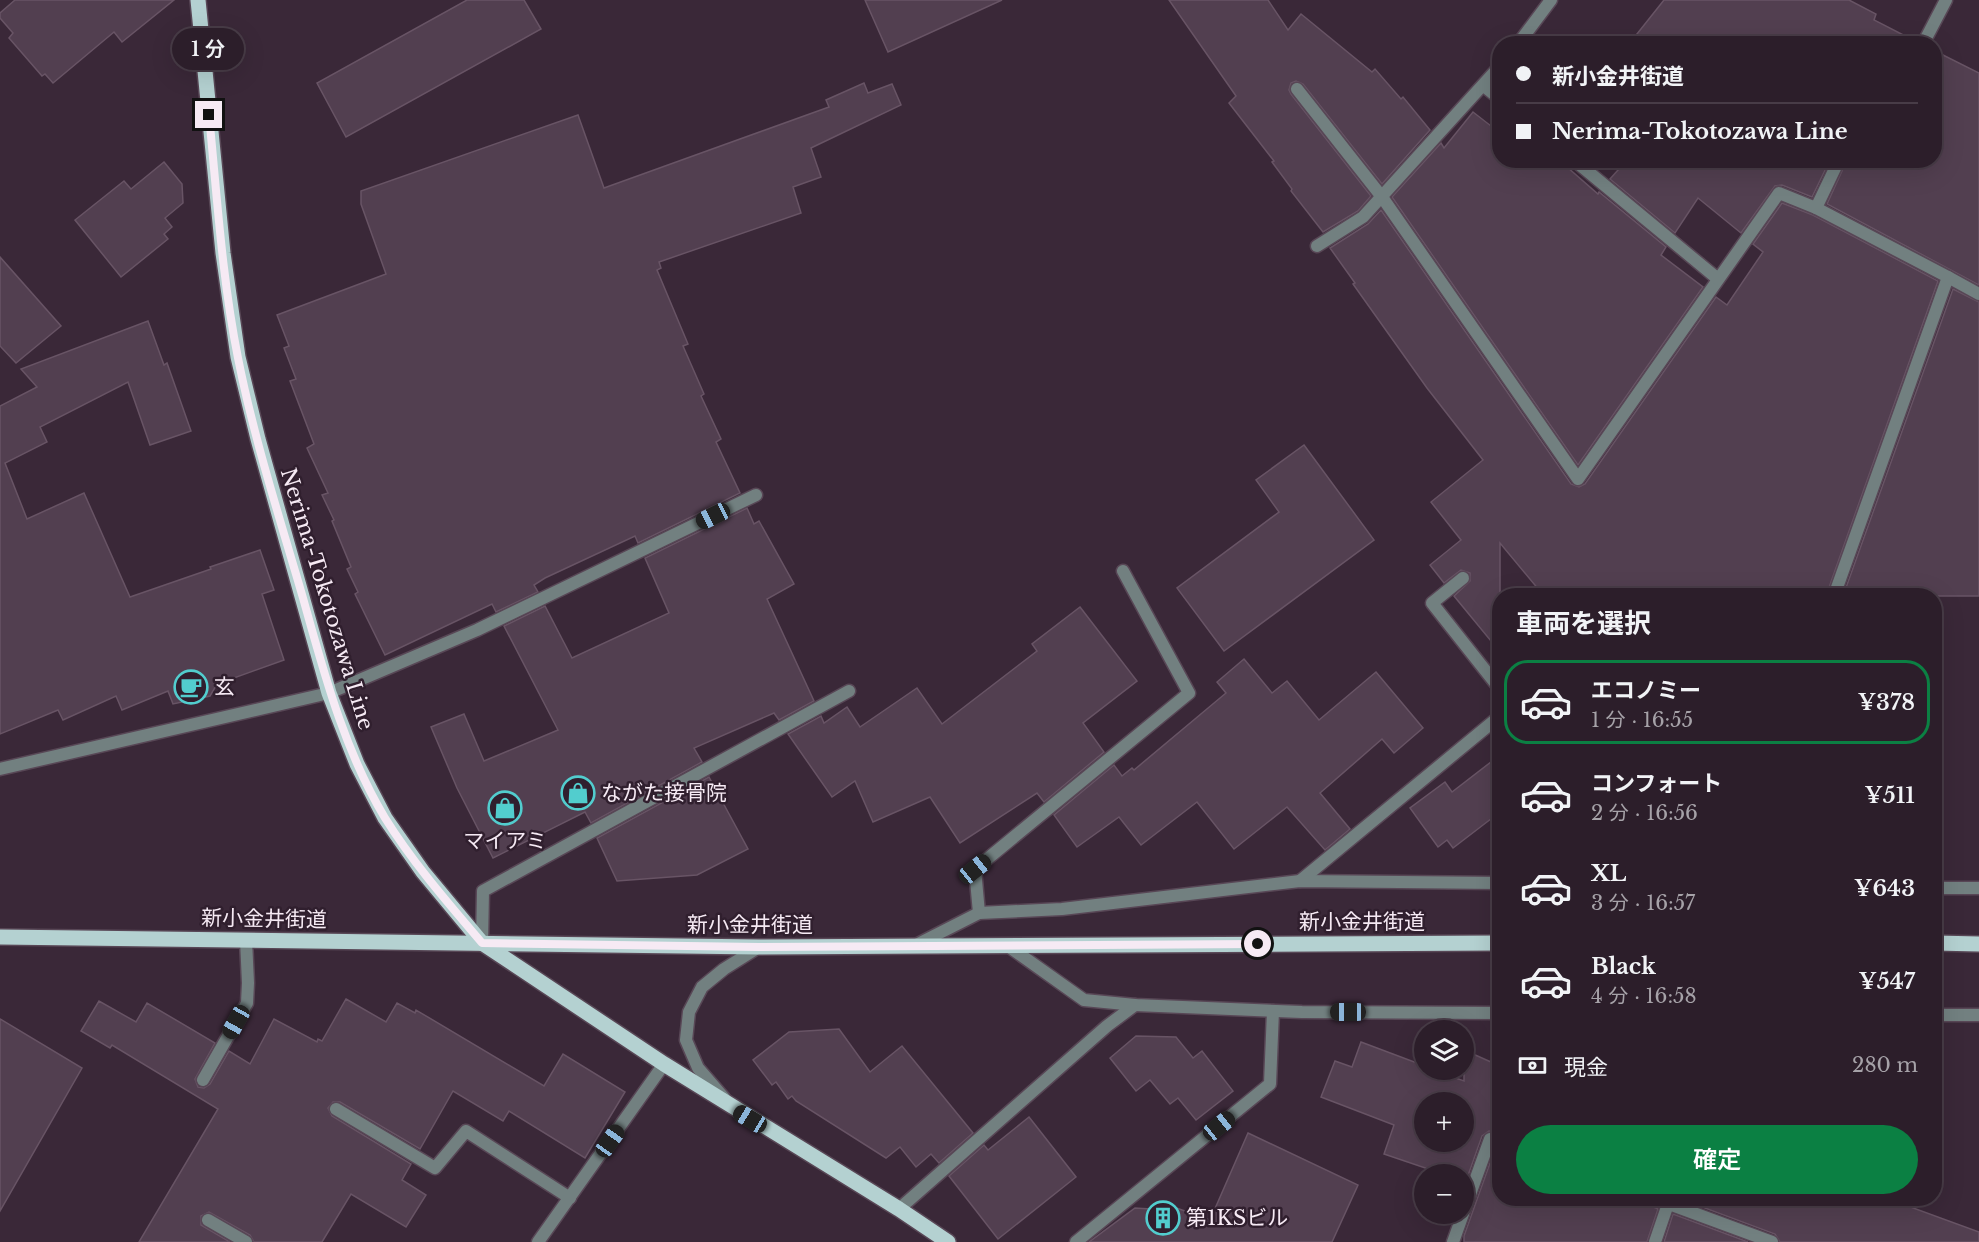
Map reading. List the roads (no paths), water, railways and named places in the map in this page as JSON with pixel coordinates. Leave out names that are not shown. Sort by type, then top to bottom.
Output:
[{"type":"main road","name":"Nerima-Tokotozawa Line","points":[[198,0],[223,253],[238,357],[258,439],[329,693],[357,764],[385,818],[423,872],[482,943],[664,1064],[899,1209],[948,1242]]},
{"type":"main road","name":"新小金井街道","points":[[0,937],[759,947],[1492,943]]},
{"type":"main road","points":[[1942,943],[1979,944]]},
{"type":"street","points":[[1524,36],[1551,0]]},
{"type":"street","points":[[1927,36],[1946,0]]},
{"type":"street","points":[[1317,246],[1363,217],[1492,76]]},
{"type":"street","points":[[1484,86],[1492,92]]},
{"type":"street","points":[[1296,90],[1382,197],[1578,479],[1779,193],[1816,207],[1979,294]]},
{"type":"street","points":[[1584,168],[1718,279]]},
{"type":"street","points":[[1816,207],[1835,168]]},
{"type":"street","points":[[1837,588],[1948,277]]},
{"type":"street","points":[[0,769],[329,693],[477,630],[756,495]]},
{"type":"street","points":[[980,913],[975,869],[1189,693],[1124,571]]},
{"type":"street","points":[[1463,578],[1432,603],[1492,679]]},
{"type":"street","points":[[482,943],[483,891],[849,692]]},
{"type":"street","points":[[1300,881],[1492,723]]},
{"type":"street","points":[[916,945],[980,913],[1062,909],[1300,881],[1492,884]]},
{"type":"street","points":[[1942,888],[1979,888]]},
{"type":"street","points":[[204,1080],[247,1003],[246,940]]},
{"type":"street","points":[[1008,946],[1084,1000],[1135,1005],[1274,1011],[1492,1013]]},
{"type":"street","points":[[732,1107],[698,1068],[686,1040],[689,1012],[702,987],[724,969],[759,947]]},
{"type":"street","points":[[899,1209],[1107,1026],[1135,1005]]},
{"type":"street","points":[[1076,1242],[1270,1084],[1271,1028],[1274,1011]]},
{"type":"street","points":[[1942,1015],[1979,1015]]},
{"type":"street","points":[[538,1242],[664,1064]]},
{"type":"street","points":[[336,1109],[435,1168],[466,1131],[570,1198]]},
{"type":"street","points":[[1474,1184],[1490,1139],[1492,1140]]},
{"type":"street","points":[[1656,1242],[1667,1206]]},
{"type":"street","points":[[1673,1206],[1772,1242]]},
{"type":"street","points":[[208,1220],[244,1242]]},
{"type":"street","points":[[1453,1242],[1460,1224]]},
{"type":"place","name":"玄","points":[[191,687]]},
{"type":"place","name":"ながた接骨院","points":[[578,793]]},
{"type":"place","name":"マイアミ","points":[[505,808]]},
{"type":"place","name":"第1KSビル","points":[[1163,1218]]}]
